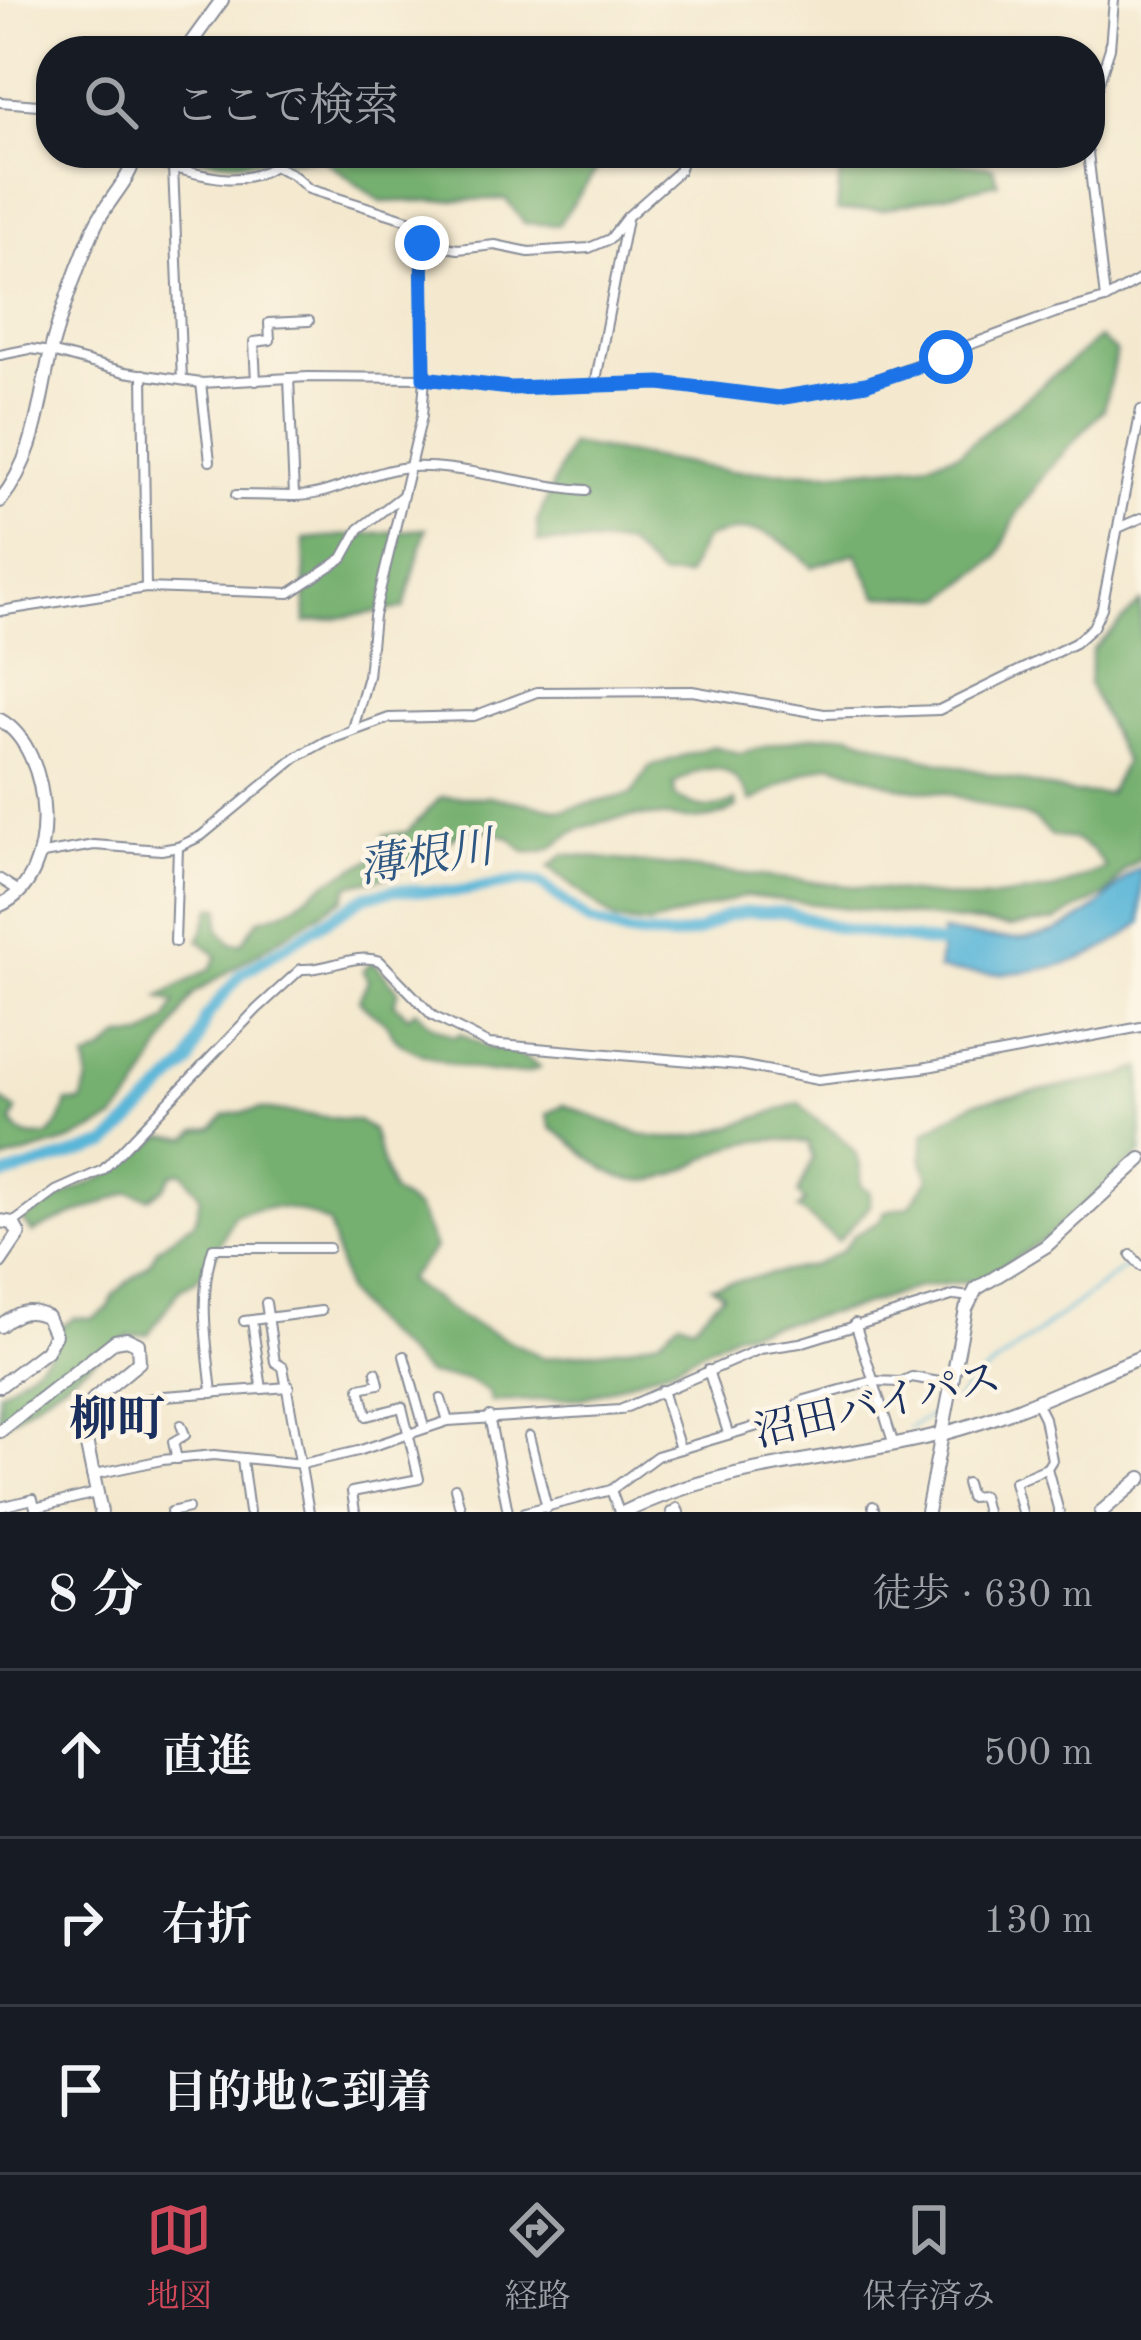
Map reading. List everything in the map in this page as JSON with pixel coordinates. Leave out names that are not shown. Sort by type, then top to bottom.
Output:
[{"type":"street","points":[[196,36],[223,0]]},
{"type":"street","points":[[1105,64],[1114,0]]},
{"type":"street","points":[[0,102],[36,105]]},
{"type":"street","points":[[0,501],[30,446],[51,352],[96,225],[129,168]]},
{"type":"street","points":[[173,168],[182,380]]},
{"type":"street","points":[[177,168],[218,178],[253,176],[270,168]]},
{"type":"street","points":[[278,168],[309,189],[421,224],[422,416],[374,616],[368,676],[353,729]]},
{"type":"street","points":[[422,243],[458,249],[495,245],[530,252],[572,252],[610,239],[680,168]]},
{"type":"street","points":[[1090,168],[1105,299]]},
{"type":"street","points":[[595,385],[627,217]]},
{"type":"street","points":[[0,355],[51,352],[142,374],[201,382],[424,378],[510,388],[660,383],[778,398],[818,394],[886,377],[1105,299],[1141,279]]},
{"type":"street","points":[[256,381],[254,342],[270,340],[269,323],[309,321]]},
{"type":"street","points":[[142,374],[146,588]]},
{"type":"street","points":[[289,378],[294,496]]},
{"type":"street","points":[[201,382],[210,461]]},
{"type":"street","points":[[43,854],[94,844],[161,850],[178,847],[201,836],[298,757],[353,729],[398,717],[474,716],[522,695],[552,689],[692,691],[824,714],[939,710],[1086,635],[1102,608],[1141,410]]},
{"type":"street","points":[[236,495],[322,495],[410,467],[586,490]]},
{"type":"street","points":[[0,611],[146,588],[290,593],[343,558],[359,530],[403,496]]},
{"type":"street","points":[[1117,528],[1141,518]]},
{"type":"street","points":[[0,719],[22,737],[38,783],[43,854],[20,892],[0,905]]},
{"type":"street","points":[[175,942],[178,847]]},
{"type":"street","points":[[0,879],[20,892]]},
{"type":"street","points":[[0,1262],[18,1240],[18,1229],[7,1222],[56,1191],[104,1170],[301,969],[349,960],[380,961],[433,1016],[489,1044],[739,1065],[818,1080],[922,1068],[1141,1027]]},
{"type":"street","points":[[927,1512],[970,1297],[981,1285],[1053,1240],[1141,1159]]},
{"type":"street","points":[[309,1233],[312,1248]]},
{"type":"street","points":[[212,1393],[204,1300],[214,1248],[329,1248]]},
{"type":"street","points":[[1131,1255],[1141,1266]]},
{"type":"street","points":[[91,1475],[214,1455],[302,1464],[448,1421],[620,1410],[760,1349],[800,1343],[958,1294],[970,1297]]},
{"type":"street","points":[[266,1303],[275,1362],[283,1367],[290,1387],[309,1512]]},
{"type":"street","points":[[0,1326],[30,1311],[47,1317],[56,1335],[46,1351],[0,1386]]},
{"type":"street","points":[[262,1390],[248,1321],[321,1312]]},
{"type":"street","points":[[855,1323],[893,1442]]},
{"type":"street","points":[[0,1432],[116,1341],[133,1341],[140,1350],[140,1362],[105,1388],[86,1411],[81,1427],[100,1512]]},
{"type":"street","points":[[404,1356],[424,1427]]},
{"type":"street","name":"沼田バイパス","points":[[622,1512],[699,1482],[941,1434],[1037,1404],[1141,1357]]},
{"type":"street","points":[[708,1370],[728,1433]]},
{"type":"street","points":[[356,1512],[352,1492],[418,1479],[402,1407],[367,1416],[360,1388],[379,1384],[376,1372]]},
{"type":"street","points":[[525,1512],[611,1490],[658,1456],[776,1420],[799,1402],[873,1381],[901,1382],[912,1377],[950,1384]]},
{"type":"street","points":[[86,1411],[164,1396],[290,1387]]},
{"type":"street","points":[[662,1390],[680,1449]]},
{"type":"street","points":[[441,1399],[448,1421]]},
{"type":"street","points":[[702,1406],[718,1401]]},
{"type":"street","points":[[1022,1512],[1014,1482],[1047,1468],[1052,1460],[1037,1404]]},
{"type":"street","points":[[771,1409],[776,1420]]},
{"type":"street","points":[[489,1416],[508,1512]]},
{"type":"street","points":[[177,1459],[173,1442],[185,1435],[181,1425]]},
{"type":"street","points":[[529,1436],[548,1508]]},
{"type":"street","points":[[242,1459],[249,1512]]},
{"type":"street","points":[[1047,1468],[1059,1512]]},
{"type":"street","points":[[965,1483],[970,1497],[982,1496],[986,1512]]},
{"type":"street","points":[[1101,1512],[1140,1483]]},
{"type":"street","points":[[455,1488],[461,1512]]},
{"type":"street","points":[[611,1490],[622,1512]]},
{"type":"street","points":[[0,1507],[33,1499],[35,1508],[96,1493]]},
{"type":"street","points":[[1117,1497],[1120,1512]]},
{"type":"street","points":[[171,1512],[188,1508]]},
{"type":"green space","points":[[335,168],[530,168],[533,172],[598,168],[558,225],[524,223],[506,199],[381,202]]},
{"type":"green space","points":[[993,168],[998,183],[884,209],[837,211],[840,170]]},
{"type":"green space","points":[[1099,338],[1116,352],[1104,409],[1047,471],[1018,512],[998,557],[945,598],[877,596],[856,553],[812,567],[775,537],[751,531],[704,539],[687,576],[660,577],[626,544],[538,542],[537,522],[570,444],[729,471],[827,472],[922,464],[959,453]]},
{"type":"green space","points":[[426,529],[404,608],[306,623],[304,539]]},
{"type":"green space","points":[[1141,602],[1141,858],[1107,894],[1055,921],[1010,927],[746,896],[649,925],[616,921],[549,867],[564,854],[975,900],[1056,889],[1106,868],[1093,851],[1073,839],[1052,836],[1034,819],[946,793],[898,787],[832,764],[806,772],[751,802],[727,772],[698,771],[674,784],[675,796],[704,807],[735,801],[737,807],[710,818],[611,820],[582,828],[536,852],[525,852],[510,838],[473,825],[389,876],[349,885],[344,898],[193,994],[135,1095],[115,1119],[72,1140],[0,1162],[0,1099],[17,1110],[12,1122],[19,1131],[32,1137],[48,1136],[67,1102],[82,1102],[88,1081],[86,1060],[121,1037],[144,1036],[167,1020],[175,1002],[159,997],[211,968],[217,956],[199,940],[212,907],[220,907],[219,929],[231,943],[241,944],[259,919],[290,908],[382,853],[384,835],[407,832],[441,797],[493,797],[562,810],[632,794],[649,767],[713,746],[739,753],[811,736],[850,734],[919,757],[1071,793],[1108,794],[1125,762],[1089,685],[1092,651]]},
{"type":"green space","points":[[373,961],[399,991],[394,1003],[408,1016],[416,1010],[455,1037],[460,1033],[488,1048],[509,1049],[540,1067],[511,1074],[491,1072],[409,1048],[359,1000],[368,980],[363,970]]},
{"type":"green space","points":[[1141,1068],[1141,1153],[1046,1238],[982,1280],[918,1287],[855,1308],[736,1333],[673,1366],[584,1398],[491,1402],[489,1392],[465,1379],[428,1375],[371,1323],[346,1292],[329,1224],[294,1210],[260,1209],[234,1215],[207,1268],[181,1288],[148,1334],[128,1336],[0,1427],[0,1392],[46,1356],[61,1327],[74,1318],[92,1319],[109,1308],[114,1294],[149,1264],[158,1248],[195,1221],[200,1196],[183,1172],[172,1174],[163,1189],[149,1198],[129,1192],[33,1233],[22,1220],[107,1176],[163,1136],[189,1138],[213,1128],[225,1115],[262,1109],[358,1121],[372,1130],[392,1192],[418,1210],[435,1248],[407,1280],[459,1317],[545,1358],[659,1339],[680,1320],[693,1325],[723,1294],[712,1286],[814,1265],[842,1251],[853,1236],[880,1221],[885,1211],[909,1206],[929,1179],[922,1158],[924,1133],[975,1102],[1117,1077]]},
{"type":"green space","points":[[800,1103],[850,1146],[860,1166],[861,1186],[870,1191],[870,1206],[838,1241],[798,1209],[805,1202],[798,1194],[813,1158],[809,1143],[751,1142],[670,1176],[638,1181],[614,1174],[592,1159],[551,1128],[547,1114],[564,1105],[631,1131],[671,1138],[728,1128]]},
{"type":"water","points":[[1141,867],[1141,923],[1096,953],[1019,972],[938,970],[942,932],[1006,939],[1042,936],[1078,920]]},
{"type":"waterway","name":"薄根川","points":[[0,1177],[108,1144],[190,1063],[206,1017],[241,974],[366,896],[395,890],[454,892],[522,881],[540,883],[589,921],[628,934],[672,937],[697,932],[725,916],[785,912],[843,929],[957,946]]},
{"type":"waterway","points":[[955,1401],[979,1377],[1128,1265]]},
{"type":"waterway","points":[[908,1428],[936,1413]]},
{"type":"district","name":"柳町","points":[[117,1422]]},
{"type":"route","points":[[422,243],[424,378],[510,388],[660,383],[778,398],[866,384],[946,357]]}]
